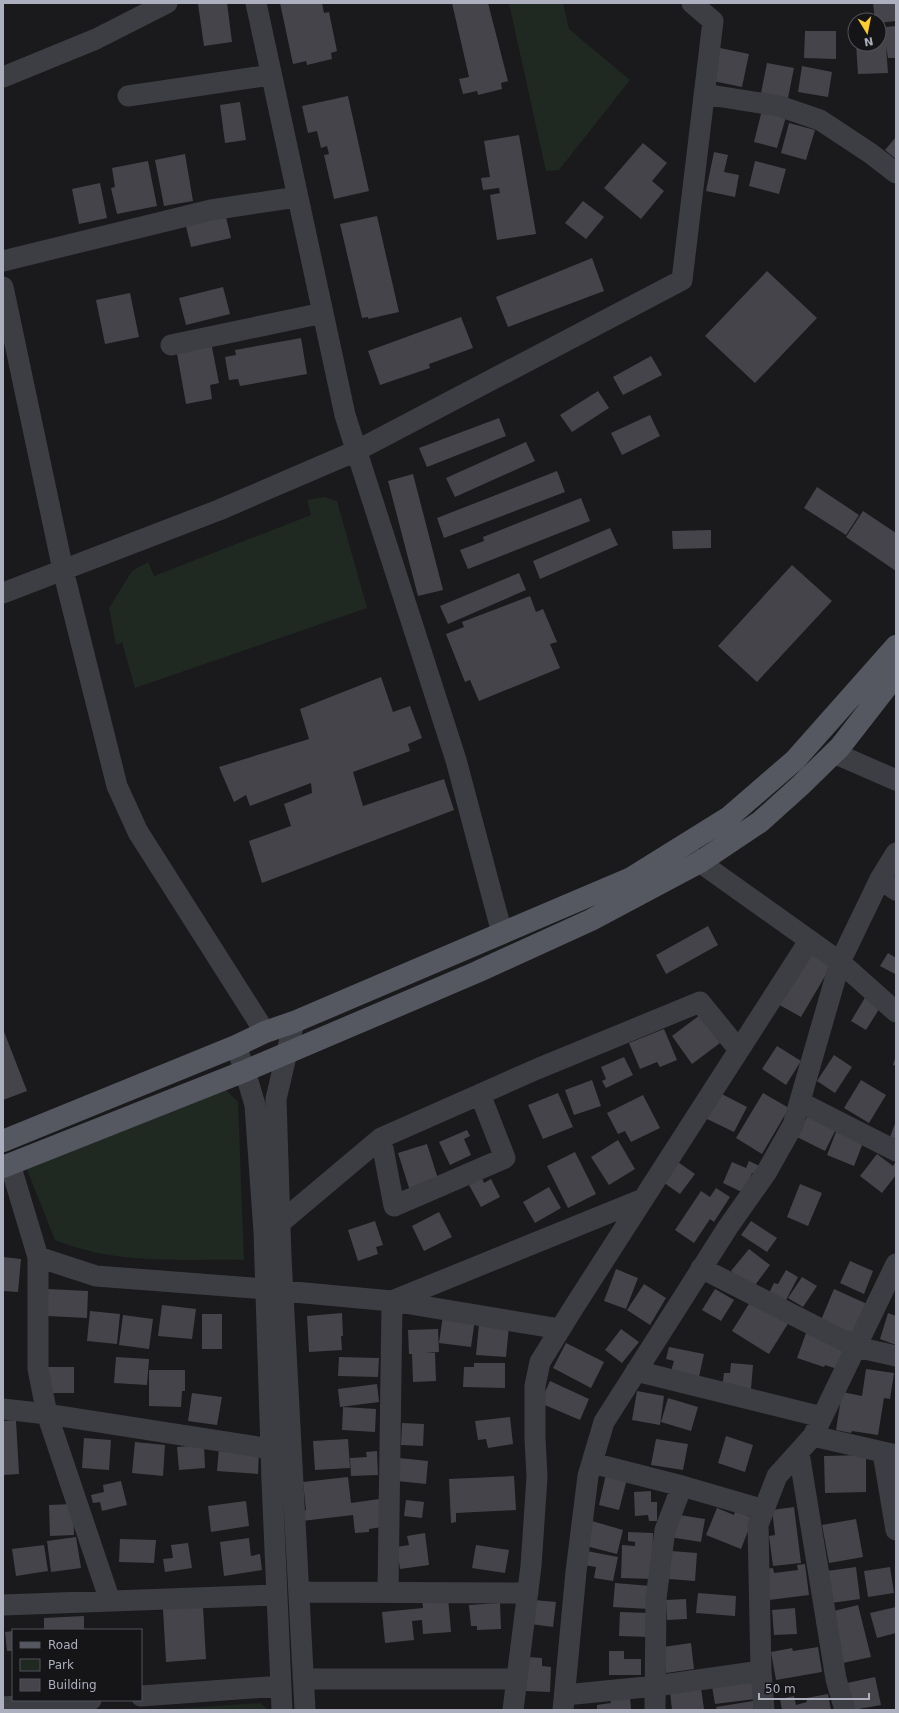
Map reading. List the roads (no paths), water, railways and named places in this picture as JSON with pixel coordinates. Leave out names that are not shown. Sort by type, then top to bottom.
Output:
[{"type":"main road","points":[[3,1141],[236,1046],[265,1032],[294,1022],[631,878],[729,817],[795,760],[896,646]]},
{"type":"main road","points":[[7,1165],[245,1071],[477,972],[584,923],[700,862],[760,822],[834,753],[896,675]]},
{"type":"street","points":[[3,77],[96,39],[167,3]]},
{"type":"street","points":[[256,3],[345,415],[456,760],[502,933]]},
{"type":"street","points":[[3,593],[219,510],[356,451],[682,280],[713,21],[701,6]]},
{"type":"street","points":[[128,96],[271,75]]},
{"type":"street","points":[[704,94],[779,106],[820,120],[870,153],[896,173]]},
{"type":"street","points":[[3,260],[211,210],[297,197]]},
{"type":"street","points":[[3,287],[63,570],[118,786],[138,832],[265,1032]]},
{"type":"street","points":[[171,345],[323,313]]},
{"type":"street","points":[[834,753],[896,780]]},
{"type":"street","points":[[680,848],[840,962],[896,1012]]},
{"type":"street","points":[[761,1671],[656,1686],[564,1702],[576,1572],[588,1476],[604,1422],[701,1268],[766,1173],[793,1125],[840,962],[888,884],[896,853]]},
{"type":"street","points":[[513,1710],[532,1566],[537,1477],[534,1438],[535,1386],[540,1362],[808,940]]},
{"type":"street","points":[[280,1223],[381,1138],[537,1069],[700,1002],[739,1050]]},
{"type":"street","points":[[282,1710],[271,1449],[274,1290],[280,1223],[276,1099],[294,1022]]},
{"type":"street","points":[[236,1046],[255,1105],[264,1232],[274,1290],[299,1592],[305,1710]]},
{"type":"street","points":[[381,1138],[394,1206],[505,1158],[480,1094]]},
{"type":"street","points":[[800,1102],[896,1151]]},
{"type":"street","points":[[7,1165],[38,1257],[38,1369],[47,1414],[110,1601]]},
{"type":"street","points":[[392,1301],[643,1199]]},
{"type":"street","points":[[38,1257],[96,1276],[392,1301],[560,1329]]},
{"type":"street","points":[[764,1710],[761,1671],[758,1526],[777,1476],[814,1436],[896,1264]]},
{"type":"street","points":[[701,1268],[856,1347],[896,1356]]},
{"type":"street","points":[[388,1591],[392,1301]]},
{"type":"street","points":[[636,1371],[822,1417]]},
{"type":"street","points":[[3,1408],[271,1449]]},
{"type":"street","points":[[814,1436],[890,1454],[896,1530]]},
{"type":"street","points":[[799,1453],[836,1679],[845,1710]]},
{"type":"street","points":[[592,1463],[682,1486],[764,1510]]},
{"type":"street","points":[[655,1710],[657,1590],[665,1530],[682,1486]]},
{"type":"street","points":[[299,1592],[388,1591],[528,1593]]},
{"type":"street","points":[[3,1605],[277,1595]]},
{"type":"street","points":[[303,1678],[517,1679]]},
{"type":"street","points":[[142,1696],[281,1686]]},
{"type":"street","points":[[3,1706],[76,1701]]}]
